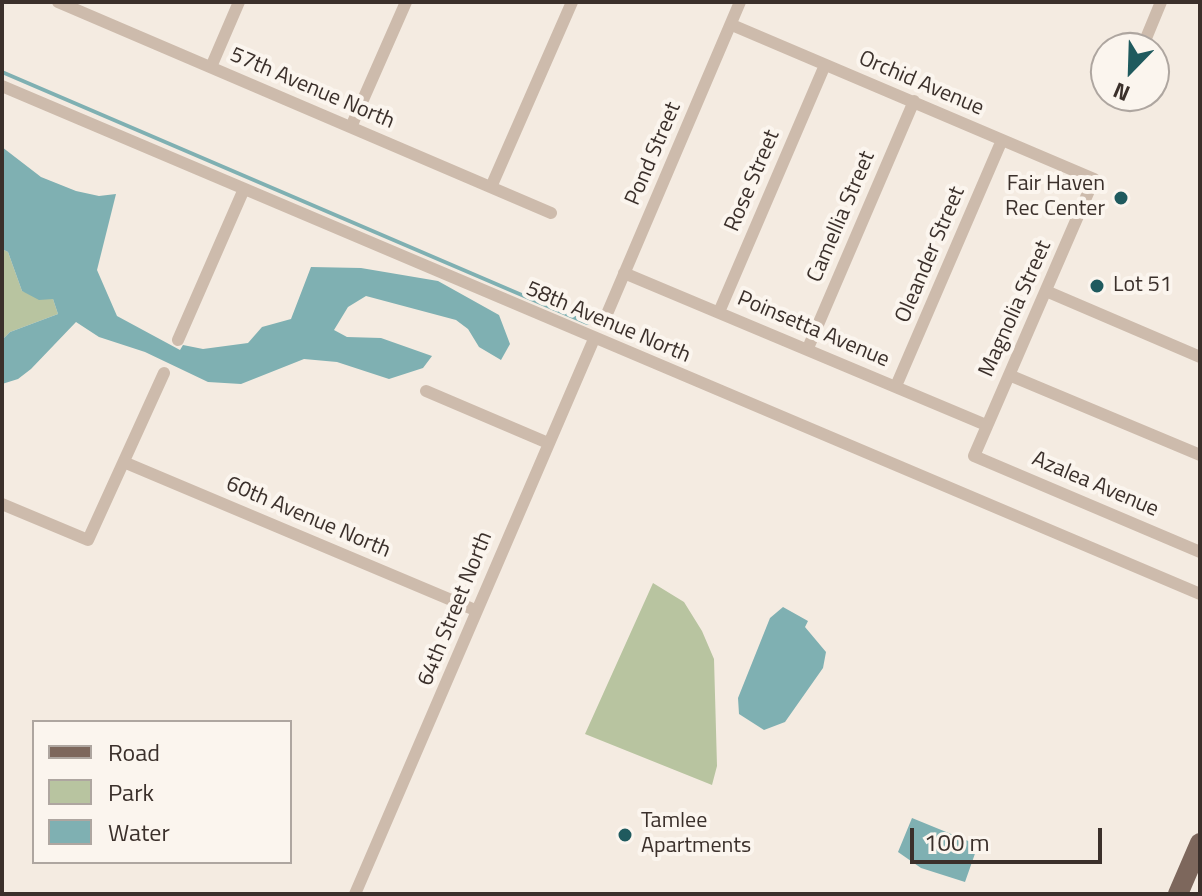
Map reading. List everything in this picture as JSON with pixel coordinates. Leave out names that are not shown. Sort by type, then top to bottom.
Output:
[{"type":"main road","points":[[1178,894],[1200,843]]},
{"type":"street","name":"57th Avenue North","points":[[58,2],[72,5],[551,213]]},
{"type":"street","points":[[211,67],[239,2]]},
{"type":"street","points":[[351,127],[406,2]]},
{"type":"street","points":[[491,187],[572,2]]},
{"type":"street","name":"Pond Street","points":[[604,321],[740,2]]},
{"type":"street","points":[[1149,32],[1161,2]]},
{"type":"street","name":"Orchid Avenue","points":[[732,25],[1094,179]]},
{"type":"street","name":"Rose Street","points":[[719,312],[825,65]]},
{"type":"street","name":"58th Avenue North","points":[[2,86],[1200,594]]},
{"type":"street","name":"Camellia Street","points":[[808,348],[914,101]]},
{"type":"street","name":"Oleander Street","points":[[896,386],[1002,140]]},
{"type":"street","name":"Magnolia Street","points":[[974,456],[1094,179]]},
{"type":"street","points":[[178,340],[244,189]]},
{"type":"street","name":"Poinsetta Avenue","points":[[624,273],[986,425]]},
{"type":"street","points":[[1046,291],[1200,357]]},
{"type":"street","name":"64th Street North","points":[[355,894],[594,339]]},
{"type":"street","points":[[2,504],[88,540],[126,463],[164,373]]},
{"type":"street","points":[[1009,375],[1200,455]]},
{"type":"street","points":[[426,391],[548,443]]},
{"type":"street","name":"Azalea Avenue","points":[[974,456],[1200,552]]},
{"type":"street","name":"60th Avenue North","points":[[126,463],[475,610]]},
{"type":"green space","points":[[2,249],[8,252],[22,291],[53,299],[58,314],[10,332],[2,340]]},
{"type":"green space","points":[[653,583],[684,602],[702,631],[714,659],[717,766],[712,785],[585,734]]},
{"type":"water","points":[[2,147],[41,177],[76,191],[99,196],[116,194],[97,270],[117,316],[180,350],[183,345],[203,349],[248,343],[262,327],[291,319],[311,267],[361,268],[438,281],[499,315],[510,344],[501,360],[479,347],[468,329],[456,320],[366,296],[348,307],[334,330],[347,337],[381,338],[432,356],[423,368],[389,379],[337,362],[304,359],[241,384],[208,382],[145,352],[99,337],[76,322],[31,369],[18,379],[2,384],[2,340],[10,332],[58,314],[53,299],[39,300],[22,291],[8,252],[2,249]]},
{"type":"water","points":[[783,607],[808,621],[805,627],[826,652],[823,668],[785,722],[764,730],[739,714],[738,698],[770,618]]},
{"type":"water","points":[[912,818],[978,845],[965,882],[921,868],[898,852]]},
{"type":"waterway","points":[[2,72],[587,323]]},
{"type":"place","name":"Fair Haven Rec Center","points":[[1121,198]]},
{"type":"place","name":"Lot 51","points":[[1097,286]]},
{"type":"place","name":"Tamlee Apartments","points":[[625,835]]}]
